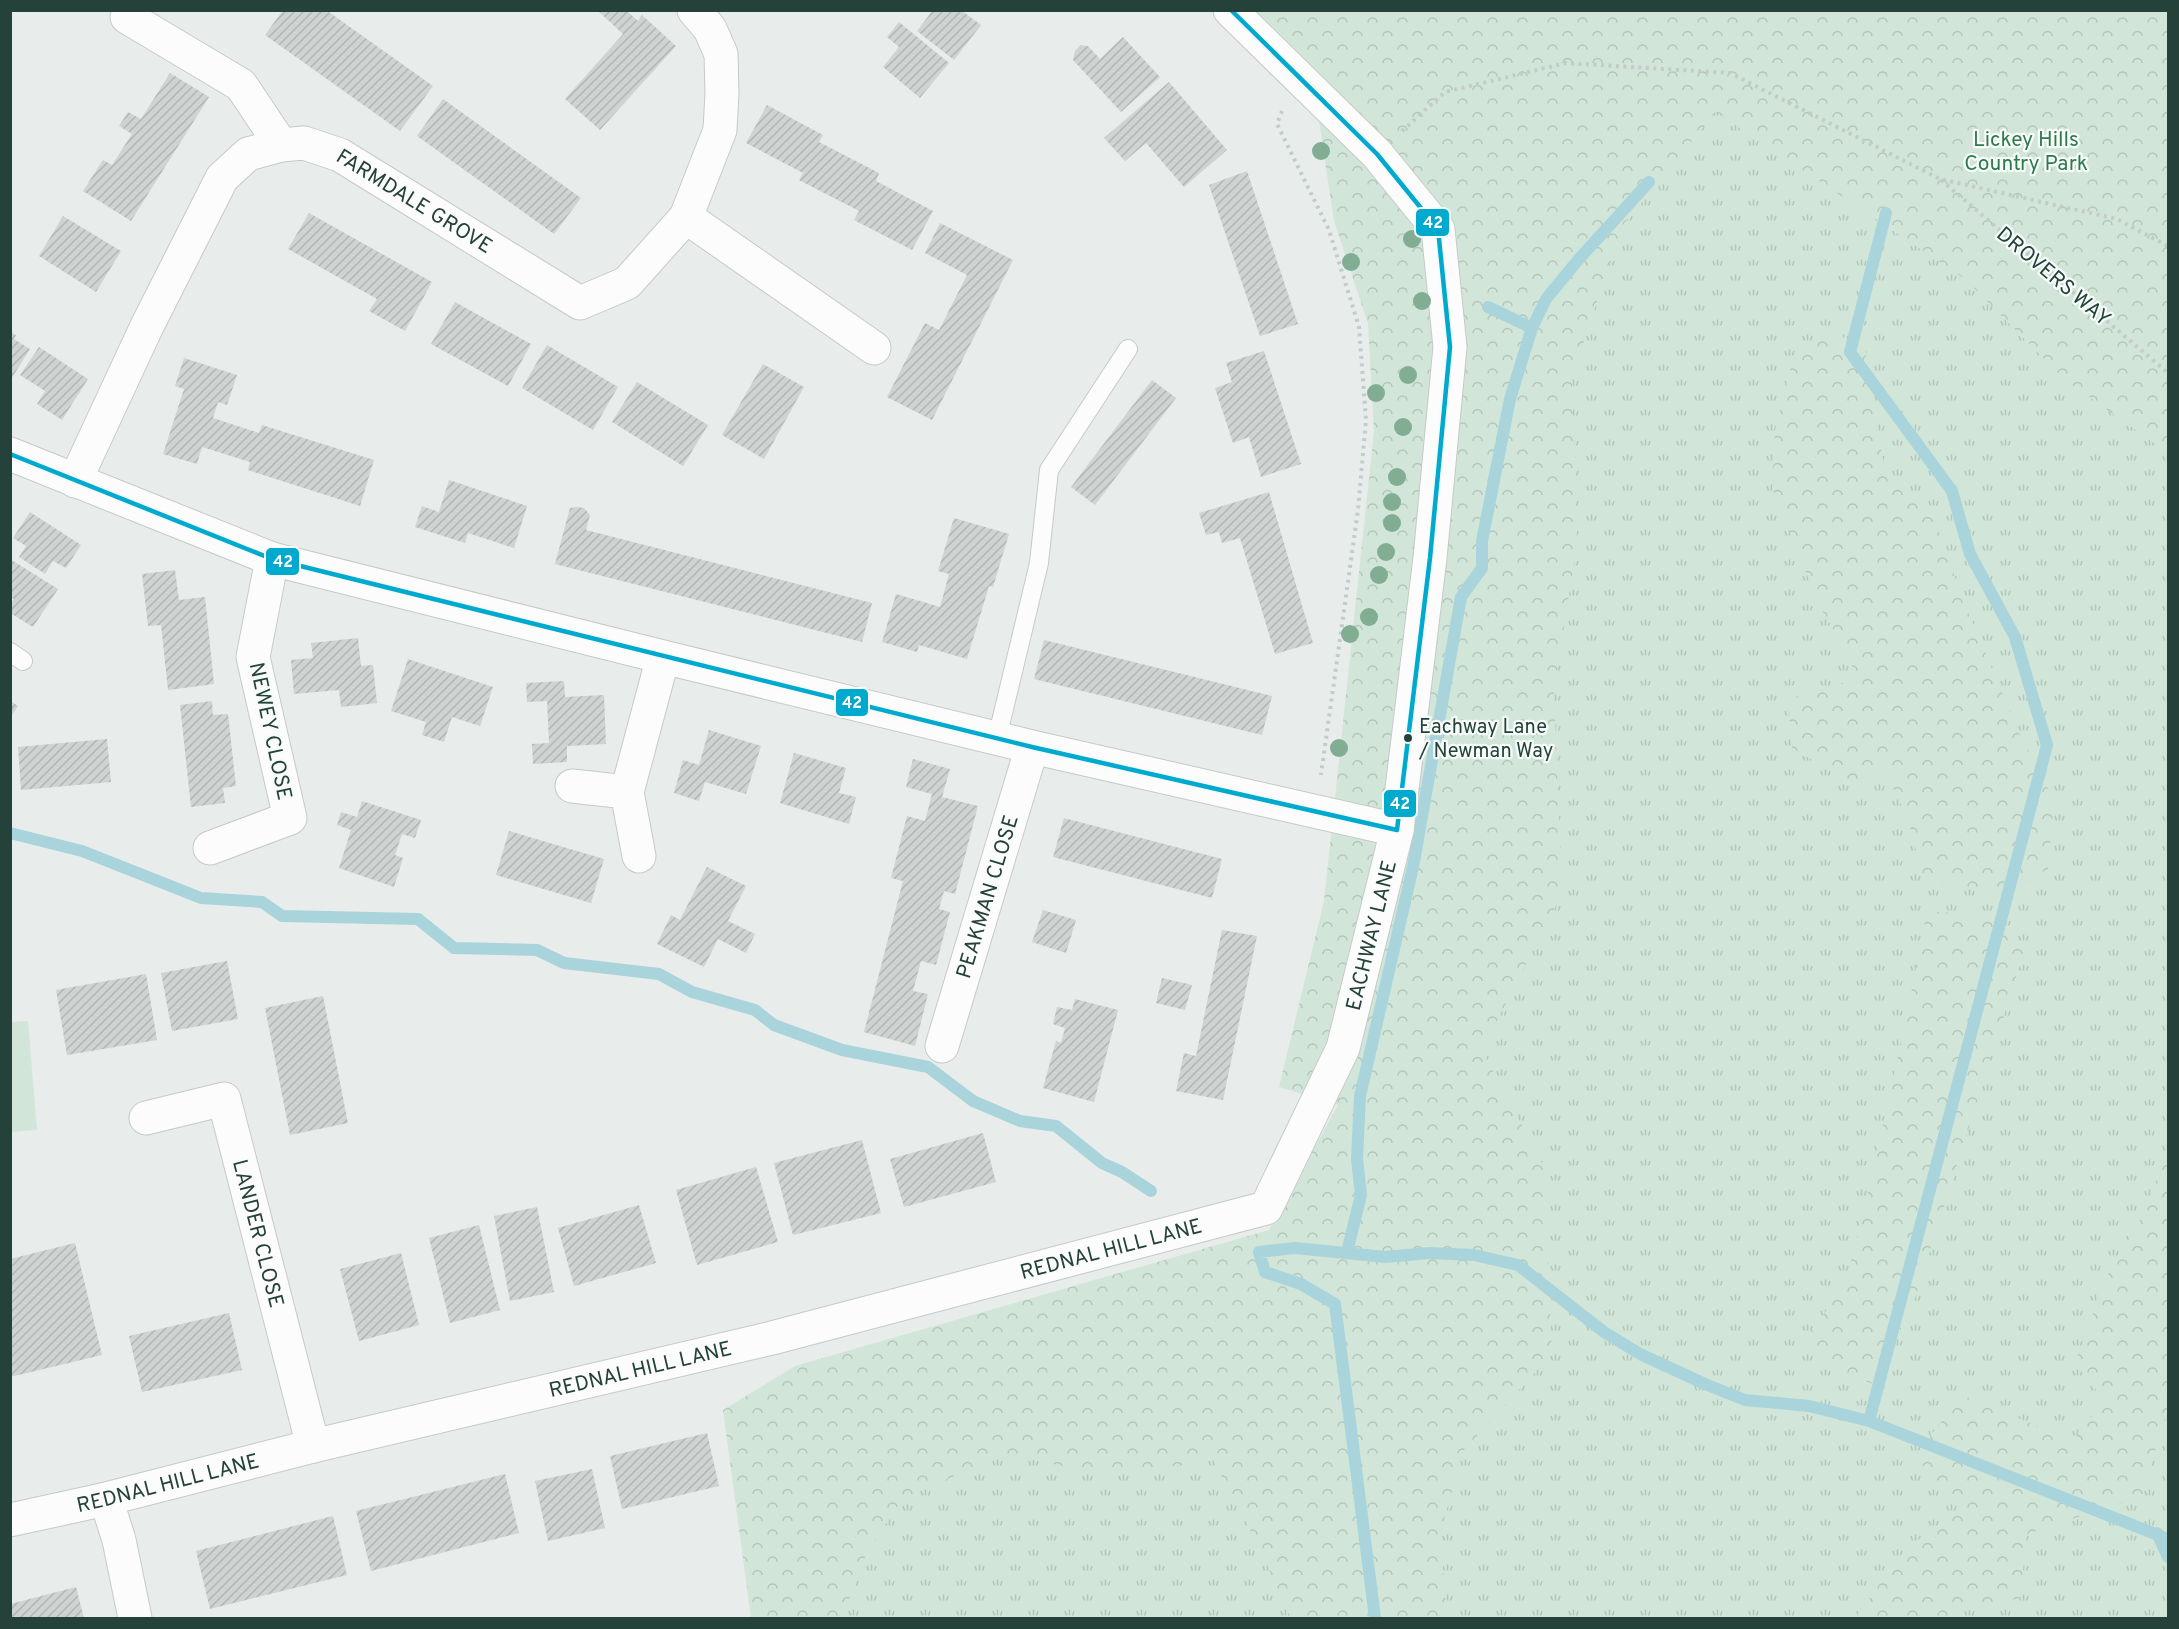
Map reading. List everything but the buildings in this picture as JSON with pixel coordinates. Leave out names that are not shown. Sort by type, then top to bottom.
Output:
[{"type":"street","name":"FARMDALE GROVE","points":[[75,481],[147,326],[222,178],[248,154],[281,145],[304,143],[340,155],[580,303],[627,283],[686,217],[720,130],[721,54],[711,29],[694,10]]},
{"type":"street","name":"EACHWAY LANE","points":[[1230,10],[1377,154],[1438,229],[1450,347],[1430,558],[1397,830],[1343,1048],[1266,1208]]},
{"type":"street","points":[[127,17],[241,85],[281,145]]},
{"type":"street","points":[[686,217],[874,348]]},
{"type":"street","points":[[10,454],[272,559],[1032,747],[1397,830]]},
{"type":"street","name":"NEWEY CLOSE","points":[[210,848],[290,818],[253,657],[272,559]]},
{"type":"street","points":[[639,856],[627,792],[663,657]]},
{"type":"street","name":"PEAKMAN CLOSE","points":[[942,1046],[1032,747]]},
{"type":"street","points":[[572,786],[627,792]]},
{"type":"street","name":"LANDER CLOSE","points":[[146,1118],[224,1100],[313,1446]]},
{"type":"street","name":"REDNAL HILL LANE","points":[[10,1521],[313,1446],[772,1338],[1266,1208]]},
{"type":"street","points":[[106,1499],[118,1540],[135,1618]]},
{"type":"lane","points":[[997,738],[1039,563],[1049,470],[1128,349]]},
{"type":"path","points":[[1377,154],[1445,92],[1566,63],[1730,73],[1940,180],[2117,219],[2169,246]]},
{"type":"path","points":[[1297,75],[1276,124],[1329,230],[1359,327],[1366,420],[1358,510],[1316,811]]},
{"type":"path","name":"DROVERS WAY","points":[[1940,180],[2169,373]]},
{"type":"green space","name":"Lickey Hills Country Park","points":[[2079,10],[2168,15],[2168,453],[2064,379],[1965,279],[1716,112],[1622,226],[1572,378],[1577,544],[1554,691],[1562,894],[1482,1050],[1544,1167],[1552,1354],[1463,1451],[1440,1535],[1447,1618],[1291,1618],[1257,1543],[1213,1460],[1158,1468],[1081,1470],[1004,1454],[902,1499],[867,1552],[842,1618],[751,1618],[723,1410],[795,1366],[1269,1230],[1338,1105],[1279,1087],[1324,901],[1374,431],[1368,324],[1334,221],[1313,81],[1254,11]]},
{"type":"green space","name":"Lickey Hills Country Park","points":[[1264,11],[2168,11],[2168,1618],[786,1618],[877,1434],[1355,1287],[1521,195]]},
{"type":"green space","points":[[1837,335],[1865,345],[1870,390],[1885,470],[1932,514],[1964,602],[2019,733],[2054,800],[2048,869],[2001,894],[1923,877],[1907,817],[1885,771],[1855,785],[1792,748],[1788,699],[1856,679],[1848,654],[1820,607],[1772,488],[1775,430],[1796,347]]},
{"type":"green space","points":[[1927,911],[1982,915],[2025,949],[1913,1305],[1873,1384],[1820,1363],[1809,1334],[1845,1285],[1904,1030]]},
{"type":"green space","points":[[28,1021],[37,1130],[11,1132],[11,1022]]},
{"type":"green space","points":[[2168,1145],[2168,1407],[2142,1496],[2027,1534],[2020,1598],[1958,1613],[1956,1618],[1855,1618],[1905,1549],[1960,1510],[1915,1456],[1962,1395],[2073,1441],[2104,1400],[2075,1363],[2105,1280],[2148,1206]]},
{"type":"waterway","points":[[1347,1252],[1361,1195],[1357,1159],[1360,1096],[1413,867],[1461,597],[1482,568],[1482,541],[1510,399],[1532,328],[1546,299],[1649,182]]},
{"type":"waterway","points":[[1869,1421],[2047,745],[2015,637],[1970,554],[1952,491],[1850,352],[1886,213]]},
{"type":"waterway","points":[[1488,307],[1532,328]]},
{"type":"waterway","points":[[10,833],[82,851],[201,898],[262,902],[282,916],[418,919],[454,948],[537,950],[564,963],[659,974],[692,992],[755,1010],[774,1025],[842,1050],[928,1067],[973,1101],[1020,1121],[1056,1126],[1102,1163],[1122,1172],[1151,1191]]},
{"type":"waterway","points":[[1375,1618],[1335,1304],[1301,1284],[1265,1272],[1259,1252],[1295,1248],[1385,1257],[1429,1253],[1474,1255],[1518,1265],[1604,1332],[1640,1354],[1705,1384],[1745,1400],[1809,1406],[1869,1421],[2168,1539]]},
{"type":"waterway","points":[[2157,1533],[2168,1557]]},
{"type":"transit line","name":"42","points":[[10,454],[272,559],[1032,747],[1397,830],[1430,558],[1450,347],[1438,229],[1377,154],[1231,10]]},
{"type":"place","name":"Eachway Lane / Newman Way","points":[[1408,738]]}]
